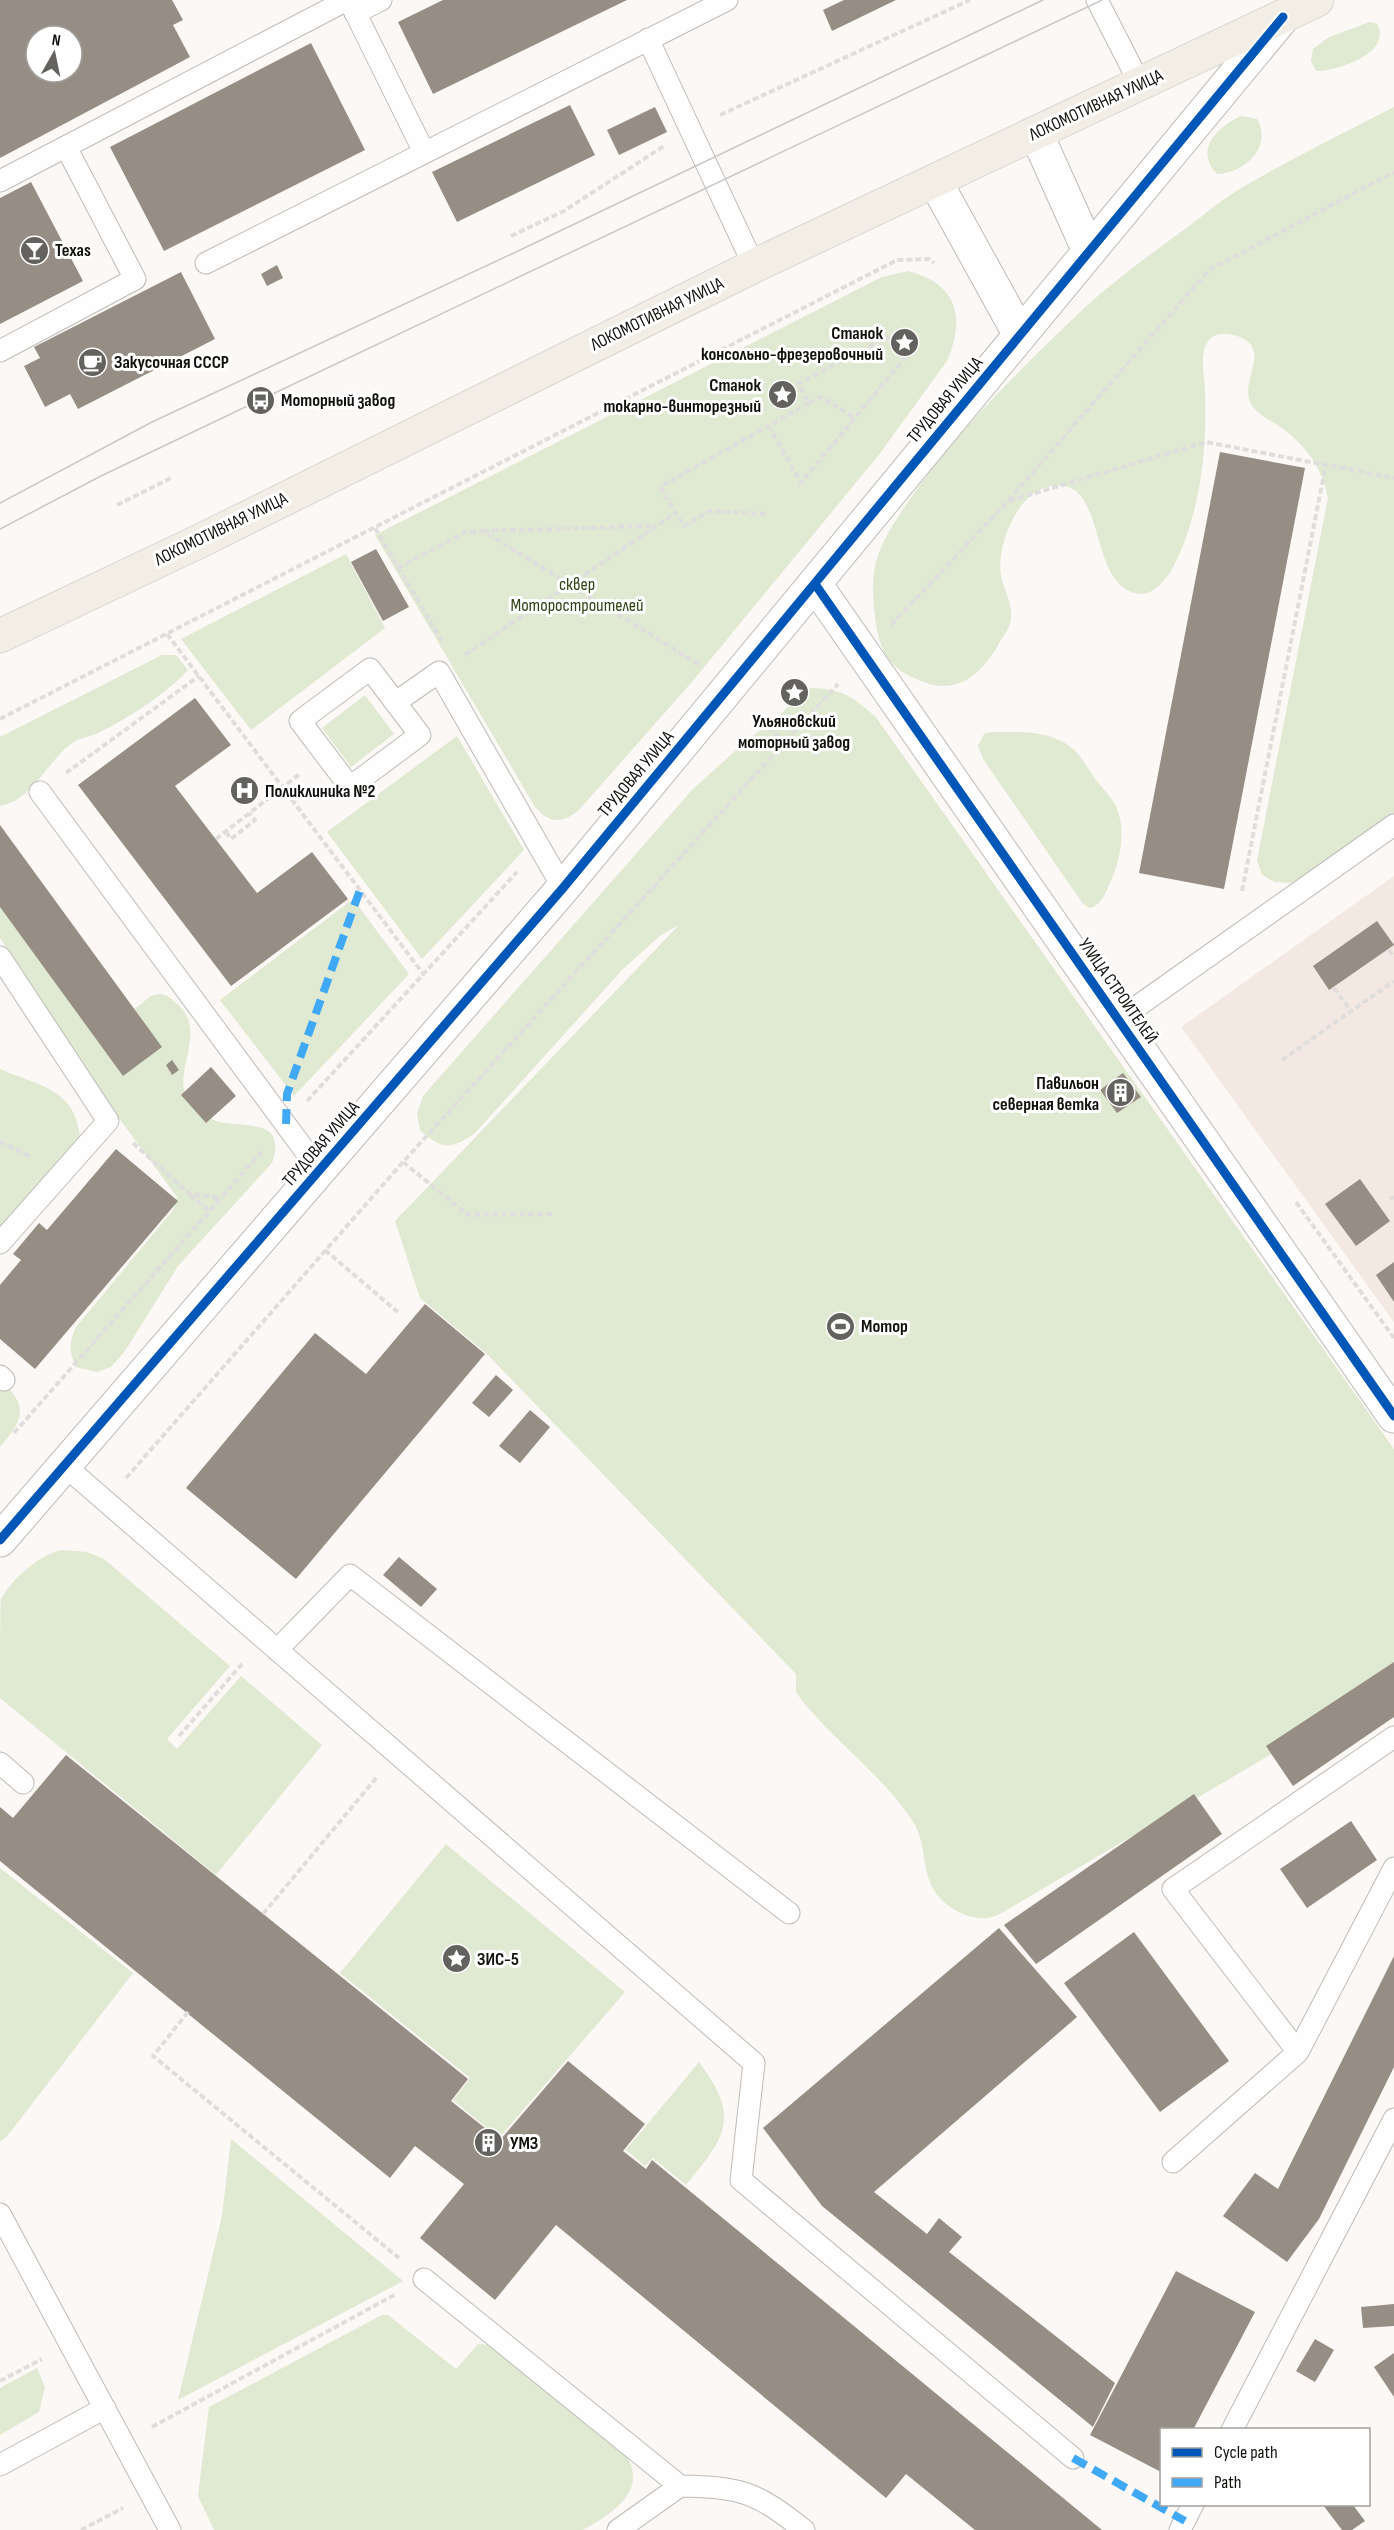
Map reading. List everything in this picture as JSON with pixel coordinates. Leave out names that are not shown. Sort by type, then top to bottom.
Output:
[{"type":"main road","name":"ЛОКОМОТИВНАЯ УЛИЦА","points":[[0,636],[202,540],[754,266],[1317,0]]},
{"type":"street","name":"ТРУДОВАЯ УЛИЦА","points":[[0,1540],[563,888],[1282,17]]},
{"type":"street","points":[[1036,133],[1089,251]]},
{"type":"street","points":[[935,181],[1020,335]]},
{"type":"street","name":"УЛИЦА СТРОИТЕЛЕЙ","points":[[815,584],[1394,1416]]},
{"type":"lane","points":[[0,181],[351,4],[381,0]]},
{"type":"lane","points":[[206,263],[727,0]]},
{"type":"lane","points":[[1097,0],[1140,84]]},
{"type":"lane","points":[[351,4],[424,152]]},
{"type":"lane","points":[[648,39],[754,266]]},
{"type":"lane","points":[[0,351],[135,279],[66,147]]},
{"type":"lane","points":[[370,669],[396,702],[420,735],[350,788],[300,721],[370,669]]},
{"type":"lane","points":[[396,702],[439,672],[563,888]]},
{"type":"lane","points":[[40,792],[321,1171]]},
{"type":"lane","points":[[1118,1020],[1394,825]]},
{"type":"lane","points":[[0,957],[108,1121],[0,1243]]},
{"type":"lane","points":[[65,1466],[754,2063],[741,2180],[1073,2458]]},
{"type":"lane","points":[[271,1644],[350,1575],[789,1913]]},
{"type":"lane","points":[[1298,2052],[1173,1888],[1394,1737]]},
{"type":"lane","points":[[0,1763],[22,1783]]},
{"type":"lane","points":[[1173,2162],[1298,2052],[1394,1868]]},
{"type":"lane","points":[[1233,2428],[1394,2119]]},
{"type":"lane","points":[[0,2214],[170,2530]]},
{"type":"lane","points":[[424,2279],[680,2486],[736,2489],[757,2497],[804,2530]]},
{"type":"lane","points":[[0,2465],[105,2408]]},
{"type":"lane","points":[[618,2530],[680,2486]]},
{"type":"lane","points":[[1180,2530],[1192,2506]]},
{"type":"path","points":[[511,236],[564,211],[689,129],[970,0]]},
{"type":"path","points":[[106,1502],[403,1161],[865,654],[1008,501],[1209,270],[1394,172]]},
{"type":"path","points":[[0,719],[897,260],[930,259],[938,266]]},
{"type":"path","points":[[770,426],[801,483],[904,359],[888,337],[798,384],[809,404]]},
{"type":"path","points":[[766,514],[709,511],[684,526],[660,487],[821,397],[855,418]]},
{"type":"path","points":[[1008,501],[1206,442],[1394,478]]},
{"type":"path","points":[[1233,939],[1326,464]]},
{"type":"path","points":[[117,505],[173,477]]},
{"type":"path","points":[[464,655],[676,513]]},
{"type":"path","points":[[398,568],[466,532],[655,526]]},
{"type":"path","points":[[375,528],[443,644]]},
{"type":"path","points":[[483,531],[703,668]]},
{"type":"path","points":[[167,634],[424,975]]},
{"type":"path","points":[[40,792],[199,676]]},
{"type":"path","points":[[216,839],[282,787]]},
{"type":"path","points":[[226,832],[231,839],[255,820],[249,813]]},
{"type":"path","points":[[14,1433],[286,1124],[539,847]]},
{"type":"path","points":[[1389,950],[1394,957]]},
{"type":"path","points":[[1282,1060],[1394,981]]},
{"type":"path","points":[[1334,988],[1351,1011]]},
{"type":"path","points":[[108,1121],[209,1211]]},
{"type":"path","points":[[403,1161],[468,1215],[552,1214]]},
{"type":"path","points":[[190,1194],[220,1198]]},
{"type":"path","points":[[326,1250],[400,1314]]},
{"type":"path","points":[[179,1736],[271,1644]]},
{"type":"path","points":[[263,1914],[396,1753]]},
{"type":"path","points":[[123,2443],[424,2279],[153,2056],[188,2012]]},
{"type":"path","points":[[0,2381],[70,2344]]},
{"type":"path","points":[[81,2530],[150,2493]]},
{"type":"shaded area","points":[[1394,876],[1394,1322],[1181,1027]]},
{"type":"green space","points":[[1370,22],[1377,24],[1380,34],[1377,44],[1370,52],[1349,64],[1316,71],[1311,61],[1313,49],[1329,37]]},
{"type":"green space","points":[[1394,107],[1394,814],[1313,871],[1291,883],[1275,882],[1262,875],[1257,860],[1328,498],[1317,466],[1311,457],[1297,440],[1260,414],[1251,404],[1248,395],[1254,356],[1253,347],[1246,340],[1234,335],[1220,334],[1211,338],[1205,346],[1203,360],[1204,450],[1195,506],[1184,543],[1170,573],[1150,592],[1134,593],[1117,582],[1107,565],[1088,507],[1078,493],[1064,486],[1044,488],[1024,502],[1009,527],[1004,541],[1000,568],[1011,611],[1008,629],[982,668],[963,681],[942,686],[930,684],[904,673],[885,653],[879,639],[875,616],[874,571],[879,552],[893,525],[948,449],[1012,379],[1092,302],[1130,270],[1235,192]]},
{"type":"green space","points":[[1241,116],[1257,119],[1261,129],[1259,148],[1254,156],[1237,169],[1217,174],[1210,165],[1208,156],[1211,140],[1224,126]]},
{"type":"green space","name":"сквер Моторостроителей","points":[[908,271],[937,284],[947,293],[953,304],[956,330],[947,361],[878,456],[691,683],[578,811],[561,820],[545,816],[535,807],[375,535],[882,277]]},
{"type":"green space","points":[[346,554],[385,628],[251,730],[181,639]]},
{"type":"green space","points":[[162,655],[176,655],[188,670],[159,696],[136,712],[102,731],[72,743],[22,796],[0,806],[0,737]]},
{"type":"green space","name":"Мотор","points":[[811,688],[831,690],[846,695],[875,716],[1394,1449],[1394,1682],[1003,1912],[988,1918],[961,1913],[939,1897],[929,1879],[921,1839],[912,1820],[887,1788],[800,1698],[796,1691],[796,1674],[487,1354],[420,1298],[395,1221],[679,925],[661,935],[622,970],[475,1133],[453,1145],[441,1144],[428,1137],[420,1130],[417,1114],[423,1096],[693,789],[745,742],[778,717],[795,699]]},
{"type":"green space","points":[[365,695],[394,734],[351,767],[322,728]]},
{"type":"green space","points":[[991,732],[1046,735],[1063,742],[1080,757],[1113,801],[1120,821],[1121,843],[1117,865],[1106,892],[1094,907],[1090,908],[1083,904],[983,759],[978,746],[984,734]]},
{"type":"green space","points":[[457,736],[524,850],[422,959],[327,832]]},
{"type":"green space","points":[[0,867],[131,1010],[151,996],[159,994],[170,998],[185,1013],[190,1026],[190,1039],[183,1077],[184,1088],[188,1097],[201,1111],[216,1121],[260,1127],[274,1138],[272,1163],[178,1266],[125,1351],[111,1367],[97,1372],[76,1367],[71,1347],[76,1327],[168,1216],[174,1208],[177,1197],[110,1106],[0,938]]},
{"type":"green space","points":[[353,899],[409,974],[294,1096],[220,1000]]},
{"type":"green space","points":[[0,1069],[52,1090],[62,1098],[70,1107],[80,1136],[67,1159],[0,1232]]},
{"type":"green space","points":[[0,1380],[16,1398],[20,1413],[14,1428],[0,1447]]},
{"type":"green space","points":[[61,1550],[87,1552],[104,1559],[230,1666],[167,1739],[177,1749],[241,1676],[322,1745],[216,1875],[0,1698],[1,1599],[12,1583],[27,1569],[44,1557]]},
{"type":"green space","points":[[446,1844],[625,1992],[499,2138],[453,2100],[470,2078],[340,1973]]},
{"type":"green space","points":[[0,1868],[133,1973],[8,2135],[0,2142]]},
{"type":"green space","points":[[699,2062],[720,2098],[724,2113],[723,2126],[711,2153],[686,2185],[653,2158],[645,2166],[626,2150]]},
{"type":"green space","points":[[231,2139],[403,2281],[178,2400],[222,2216]]},
{"type":"green space","points":[[382,2315],[388,2315],[456,2369],[478,2344],[488,2345],[625,2454],[632,2467],[633,2479],[624,2500],[583,2530],[214,2530],[198,2496],[209,2407]]},
{"type":"green space","points":[[37,2368],[45,2387],[39,2412],[0,2435],[0,2388]]},
{"type":"building","points":[[0,0],[172,0],[183,20],[173,25],[190,57],[0,158]]},
{"type":"building","points":[[443,0],[627,0],[433,94],[398,22]]},
{"type":"building","points":[[844,0],[896,0],[832,31],[823,10]]},
{"type":"building","points":[[311,43],[365,150],[164,251],[110,147]]},
{"type":"building","points":[[570,105],[595,155],[457,222],[432,172]]},
{"type":"building","points":[[655,107],[667,132],[619,155],[607,130]]},
{"type":"building","name":"Texas","points":[[31,182],[83,281],[0,324],[0,198]]},
{"type":"building","points":[[277,265],[283,278],[267,286],[261,274]]},
{"type":"building","points":[[181,272],[215,339],[78,409],[70,394],[45,407],[24,366],[40,358],[34,347]]},
{"type":"building","points":[[1220,452],[1305,468],[1224,889],[1139,873]]},
{"type":"building","points":[[376,549],[409,607],[383,621],[351,562]]},
{"type":"building","points":[[195,698],[231,745],[175,786],[257,893],[312,852],[348,899],[231,986],[78,785]]},
{"type":"building","points":[[0,825],[162,1047],[123,1076],[0,907]]},
{"type":"building","points":[[1377,921],[1394,945],[1329,990],[1313,966]]},
{"type":"building","points":[[172,1060],[179,1070],[172,1075],[166,1065]]},
{"type":"building","points":[[211,1067],[236,1096],[206,1123],[181,1095]]},
{"type":"building","name":"Павильон северная ветка","points":[[1123,1073],[1141,1097],[1117,1113],[1100,1090]]},
{"type":"building","points":[[116,1149],[178,1201],[35,1369],[0,1339],[0,1285],[21,1260],[13,1254],[39,1223],[47,1230]]},
{"type":"building","points":[[1360,1179],[1390,1221],[1356,1246],[1325,1204]]},
{"type":"building","points":[[1394,1262],[1394,1302],[1376,1275]]},
{"type":"building","points":[[425,1304],[485,1354],[296,1579],[186,1488],[315,1333],[366,1374]]},
{"type":"building","points":[[496,1375],[513,1390],[489,1417],[472,1403]]},
{"type":"building","points":[[530,1410],[550,1427],[520,1463],[499,1446]]},
{"type":"building","points":[[399,1557],[437,1589],[421,1607],[383,1575]]},
{"type":"building","points":[[1394,1662],[1394,1717],[1293,1786],[1266,1746]]},
{"type":"building","name":"УМЗ","points":[[66,1755],[468,2079],[451,2101],[500,2140],[568,2061],[645,2124],[623,2151],[646,2169],[652,2160],[1102,2530],[975,2530],[906,2474],[886,2498],[556,2225],[495,2300],[420,2238],[464,2184],[415,2146],[390,2178],[0,1861],[0,1807],[13,1818]]},
{"type":"building","points":[[1194,1794],[1222,1834],[1036,1964],[1004,1925]]},
{"type":"building","points":[[1351,1821],[1377,1860],[1307,1908],[1280,1869]]},
{"type":"building","points":[[999,1928],[1077,2017],[874,2192],[927,2234],[939,2218],[962,2237],[949,2252],[1115,2383],[1093,2427],[822,2206],[763,2128]]},
{"type":"building","points":[[1134,1932],[1229,2061],[1160,2112],[1064,1983]]},
{"type":"building","points":[[1394,1956],[1394,2067],[1319,2219],[1287,2262],[1223,2216],[1255,2173],[1278,2189]]},
{"type":"building","points":[[1176,2271],[1255,2312],[1194,2428],[1160,2428],[1160,2471],[1090,2435]]},
{"type":"building","points":[[1394,2304],[1394,2326],[1363,2328],[1361,2307]]},
{"type":"building","points":[[1315,2339],[1334,2350],[1315,2382],[1296,2371]]},
{"type":"building","points":[[1394,2353],[1394,2397],[1374,2367]]},
{"type":"building","points":[[1324,2506],[1354,2506],[1365,2521],[1352,2530],[1342,2530]]},
{"type":"tram line","points":[[0,503],[152,422],[518,251],[1043,0]]},
{"type":"tram line","points":[[0,529],[101,476],[1102,0]]},
{"type":"marked path","points":[[286,1124],[287,1094],[360,890]]},
{"type":"marked path","points":[[1073,2458],[1185,2521]]},
{"type":"cycle path","points":[[0,1540],[563,888],[1283,17]]},
{"type":"cycle path","points":[[815,584],[1394,1416]]},
{"type":"place","name":"Texas","points":[[34,250]]},
{"type":"place","name":"Станок консольно-фрезеровочный","points":[[904,343]]},
{"type":"place","name":"Закусочная СССР","points":[[93,362]]},
{"type":"place","name":"Станок токарно-винторезный","points":[[782,395]]},
{"type":"place","name":"Моторный завод","points":[[260,400]]},
{"type":"place","name":"Ульяновский моторный завод","points":[[794,692]]},
{"type":"place","name":"Поликлиника №2","points":[[244,791]]},
{"type":"place","name":"Павильон северная ветка","points":[[1120,1093]]},
{"type":"place","name":"Мотор","points":[[840,1326]]},
{"type":"place","name":"ЗИС-5","points":[[456,1959]]},
{"type":"place","name":"УМЗ","points":[[489,2143]]}]
